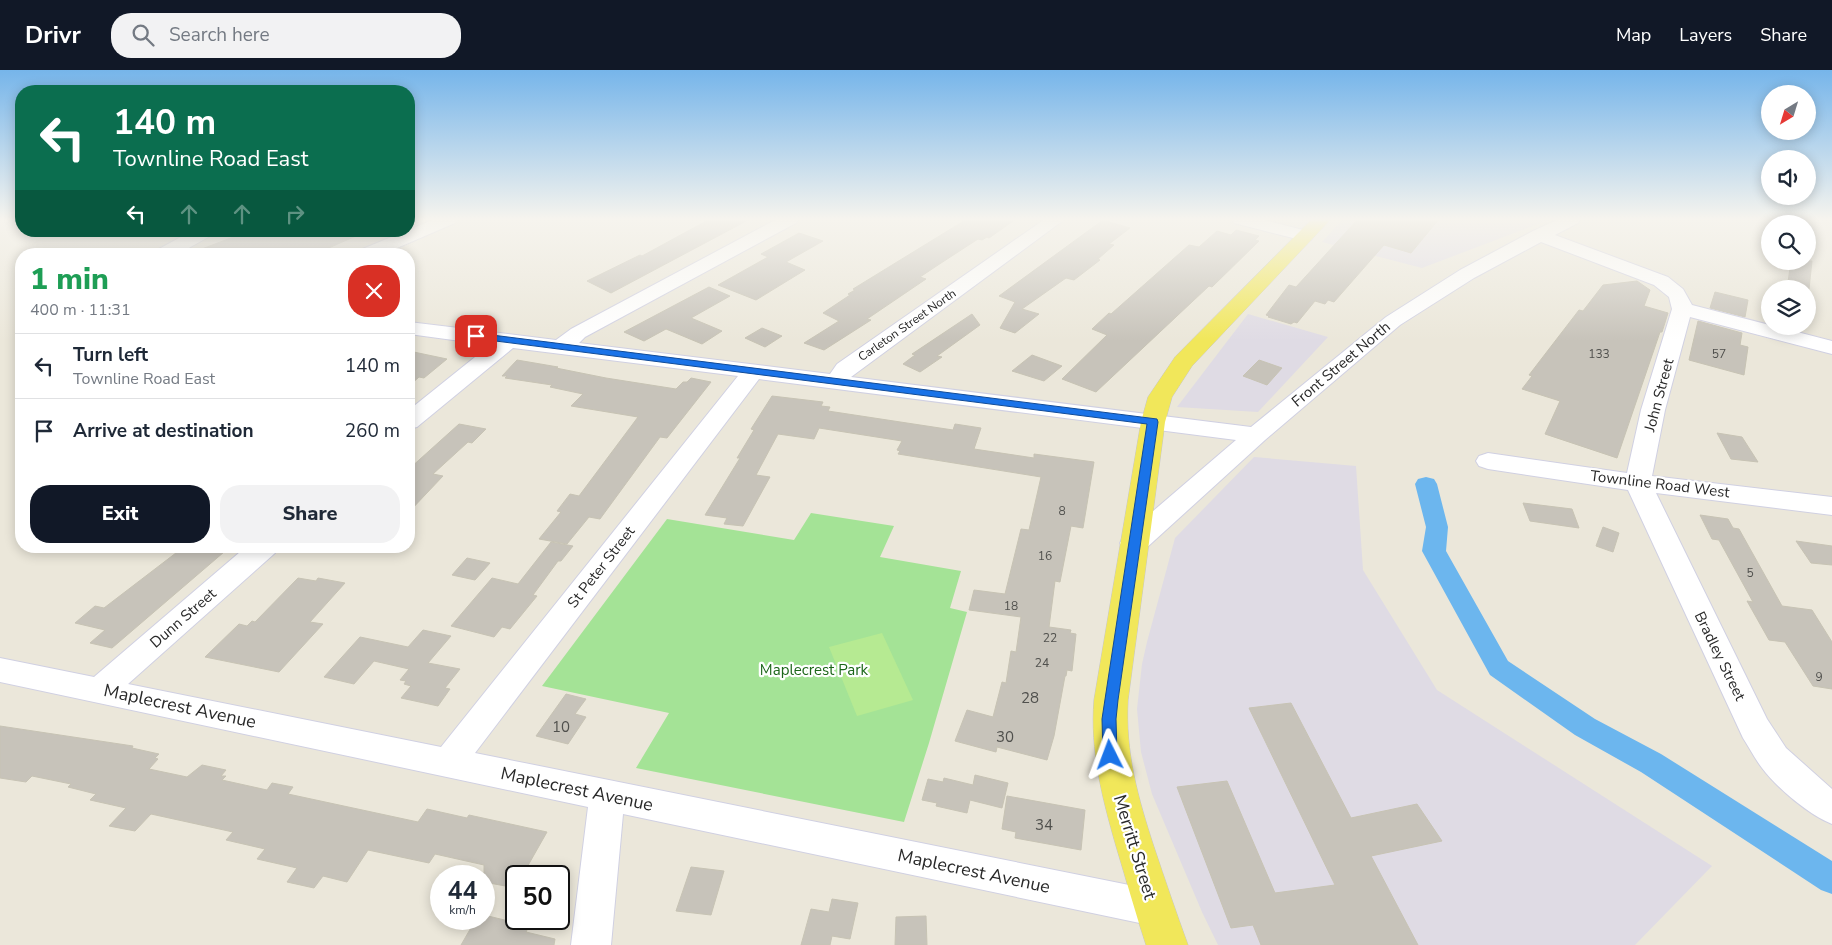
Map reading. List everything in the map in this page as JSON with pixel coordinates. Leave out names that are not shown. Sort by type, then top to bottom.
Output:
[{"type":"main road","name":"Merritt Street","points":[[1167,945],[1120,799],[1110,755],[1109,738],[1110,706],[1153,422],[1160,397],[1183,362],[1282,260]]},
{"type":"street","points":[[562,346],[578,333],[714,260]]},
{"type":"street","name":"Carleton Street North","points":[[835,383],[845,369],[999,260]]},
{"type":"street","name":"Front Street North","points":[[1134,543],[1256,435],[1393,321],[1464,275],[1493,260]]},
{"type":"street","points":[[1604,260],[1661,281],[1682,300],[1682,309],[1832,348]]},
{"type":"street","name":"John Street","points":[[1638,482],[1653,410],[1682,309]]},
{"type":"street","points":[[415,329],[1256,435]]},
{"type":"street","points":[[415,417],[509,340]]},
{"type":"street","name":"St Peter Street","points":[[448,763],[753,372]]},
{"type":"street","name":"Townline Road West","points":[[1488,462],[1832,506]]},
{"type":"street","name":"Bradley Street","points":[[1638,482],[1755,728],[1774,758],[1812,794],[1832,808]]},
{"type":"street","name":"Dunn Street","points":[[101,690],[257,553]]},
{"type":"street","name":"Maplecrest Avenue","points":[[0,670],[1154,908]]},
{"type":"street","points":[[591,945],[607,795]]},
{"type":"shaded area","points":[[1391,260],[1444,260],[1422,268]]},
{"type":"shaded area","points":[[1248,314],[1328,337],[1258,412],[1177,407]]},
{"type":"shaded area","points":[[1254,457],[1356,466],[1363,570],[1437,690],[1712,866],[1635,945],[1218,945],[1152,794],[1141,752],[1137,709],[1142,664],[1175,538]]},
{"type":"green space","name":"Maplecrest Park","points":[[811,513],[894,526],[880,557],[961,571],[950,608],[967,612],[904,822],[636,768],[669,713],[542,686],[667,519],[794,540]]},
{"type":"green space","points":[[882,633],[913,700],[857,716],[829,647]]},
{"type":"building","points":[[630,260],[673,260],[611,293],[587,281]]},
{"type":"building","points":[[763,260],[790,260],[786,262],[805,270],[756,300],[718,285]]},
{"type":"building","points":[[900,260],[946,260],[920,277],[926,279],[867,319],[871,320],[824,350],[804,343],[839,321],[823,313],[850,295],[848,294],[855,290],[853,289]]},
{"type":"building","points":[[1048,260],[1100,260],[1074,280],[1066,278],[1022,309],[1039,314],[1015,333],[1000,328],[1015,302],[999,296]]},
{"type":"building","points":[[1172,260],[1240,260],[1212,287],[1209,286],[1096,392],[1062,379],[1107,335],[1092,329],[1109,313],[1111,314]]},
{"type":"building","points":[[1321,260],[1371,260],[1334,302],[1328,300],[1325,304],[1315,301],[1297,323],[1291,324],[1266,315],[1289,285],[1296,287]]},
{"type":"building","points":[[1790,270],[1811,270],[1810,280],[1788,280]]},
{"type":"building","points":[[1637,281],[1650,290],[1644,306],[1668,313],[1617,458],[1545,434],[1560,401],[1522,389],[1532,376],[1529,375],[1579,310],[1583,311],[1603,285]]},
{"type":"building","points":[[709,287],[730,296],[691,318],[722,331],[702,344],[666,329],[644,341],[624,332]]},
{"type":"building","points":[[1715,292],[1748,300],[1745,317],[1710,308]]},
{"type":"building","points":[[972,314],[980,325],[937,356],[942,357],[920,372],[903,364],[915,355],[912,354]]},
{"type":"building","points":[[1698,321],[1742,333],[1740,345],[1748,347],[1744,375],[1689,360]]},
{"type":"building","points":[[762,328],[782,336],[765,347],[745,338]]},
{"type":"building","points":[[415,352],[447,359],[424,378],[419,377],[415,381]]},
{"type":"building","points":[[1032,355],[1062,366],[1044,381],[1012,371]]},
{"type":"building","points":[[517,360],[606,378],[676,389],[683,382],[687,382],[691,378],[711,382],[667,438],[660,437],[600,519],[589,517],[567,544],[539,539],[561,512],[557,511],[570,494],[579,496],[638,417],[571,406],[583,394],[550,387],[552,385],[502,376]]},
{"type":"building","points":[[1259,360],[1282,368],[1267,385],[1243,376]]},
{"type":"building","points":[[772,396],[823,402],[821,406],[830,407],[828,411],[953,430],[955,424],[981,428],[974,449],[1034,458],[1034,454],[1094,462],[1083,528],[1071,526],[1060,582],[1055,581],[1049,627],[1071,630],[1070,633],[1076,634],[1072,671],[1067,670],[1065,676],[1054,736],[1047,760],[997,747],[996,752],[955,741],[967,710],[993,717],[1002,682],[1006,683],[1011,651],[1016,652],[1021,617],[969,610],[974,590],[1005,594],[1021,529],[1029,530],[1041,477],[898,454],[900,451],[897,450],[902,441],[819,428],[814,439],[778,434],[756,475],[770,477],[743,526],[724,524],[727,518],[705,515],[740,458],[737,458],[754,430],[751,429]]},
{"type":"building","points":[[459,424],[486,429],[472,443],[468,442],[433,474],[443,476],[415,506],[415,464]]},
{"type":"building","points":[[1717,433],[1742,437],[1758,462],[1731,459]]},
{"type":"building","points":[[1523,503],[1572,509],[1579,528],[1530,521]]},
{"type":"building","points":[[1700,515],[1728,519],[1733,528],[1739,529],[1782,606],[1812,610],[1832,642],[1832,689],[1813,686],[1785,642],[1769,640],[1747,601],[1753,602],[1719,540],[1712,539]]},
{"type":"building","points":[[1603,527],[1619,533],[1613,552],[1596,546]]},
{"type":"building","points":[[1796,541],[1832,546],[1832,565],[1811,563]]},
{"type":"building","points":[[551,542],[573,546],[561,561],[558,561],[533,595],[537,596],[510,629],[502,627],[494,637],[451,626],[492,578],[518,584]]},
{"type":"building","points":[[176,553],[223,553],[112,648],[90,643],[105,630],[75,623],[95,606],[104,608]]},
{"type":"building","points":[[467,558],[490,563],[475,580],[452,575]]},
{"type":"building","points":[[298,578],[316,581],[318,578],[345,583],[310,622],[323,624],[279,672],[205,657],[239,624],[247,626],[252,621],[255,622]]},
{"type":"building","points":[[423,630],[451,636],[428,663],[460,669],[445,688],[450,689],[438,706],[401,698],[411,686],[404,684],[406,681],[400,680],[409,669],[374,661],[354,684],[324,677],[360,637],[408,647]]},
{"type":"building","points":[[566,694],[586,699],[575,714],[586,717],[568,744],[536,736]]},
{"type":"building","points":[[1291,703],[1351,818],[1417,804],[1442,841],[1371,856],[1418,945],[1261,945],[1253,925],[1231,928],[1177,787],[1227,781],[1275,893],[1335,885],[1249,708]]},
{"type":"building","points":[[0,726],[133,746],[132,748],[159,754],[155,758],[158,759],[149,769],[187,777],[202,765],[226,770],[221,776],[226,776],[222,780],[267,790],[272,783],[293,787],[288,794],[418,822],[427,809],[467,818],[469,815],[547,832],[528,865],[505,865],[505,886],[495,884],[495,865],[484,865],[435,854],[429,863],[368,850],[347,882],[323,876],[314,888],[287,882],[297,868],[257,859],[265,849],[226,840],[233,832],[151,814],[135,831],[109,826],[126,808],[90,800],[96,794],[68,787],[71,784],[32,776],[26,782],[0,778]]},
{"type":"building","points":[[975,775],[1008,783],[1002,808],[970,800],[967,813],[936,806],[937,803],[922,800],[928,779],[943,782],[944,778],[973,785]]},
{"type":"building","points":[[1007,796],[1085,810],[1081,850],[1015,838],[1016,832],[1002,829]]},
{"type":"building","points":[[691,867],[724,871],[711,915],[676,911]]},
{"type":"building","points":[[832,899],[858,903],[850,939],[832,936],[830,945],[801,945],[811,909],[829,912]]},
{"type":"building","points":[[926,916],[927,945],[895,945],[896,917]]},
{"type":"building","points":[[495,918],[505,920],[505,930],[527,930],[526,932],[555,939],[554,945],[461,945],[470,930],[495,930]]},
{"type":"waterway","points":[[1426,484],[1437,527],[1434,551],[1499,668],[1585,727],[1651,763],[1832,879]]},
{"type":"route","points":[[476,336],[1153,422],[1111,700],[1109,719],[1110,755]]}]
